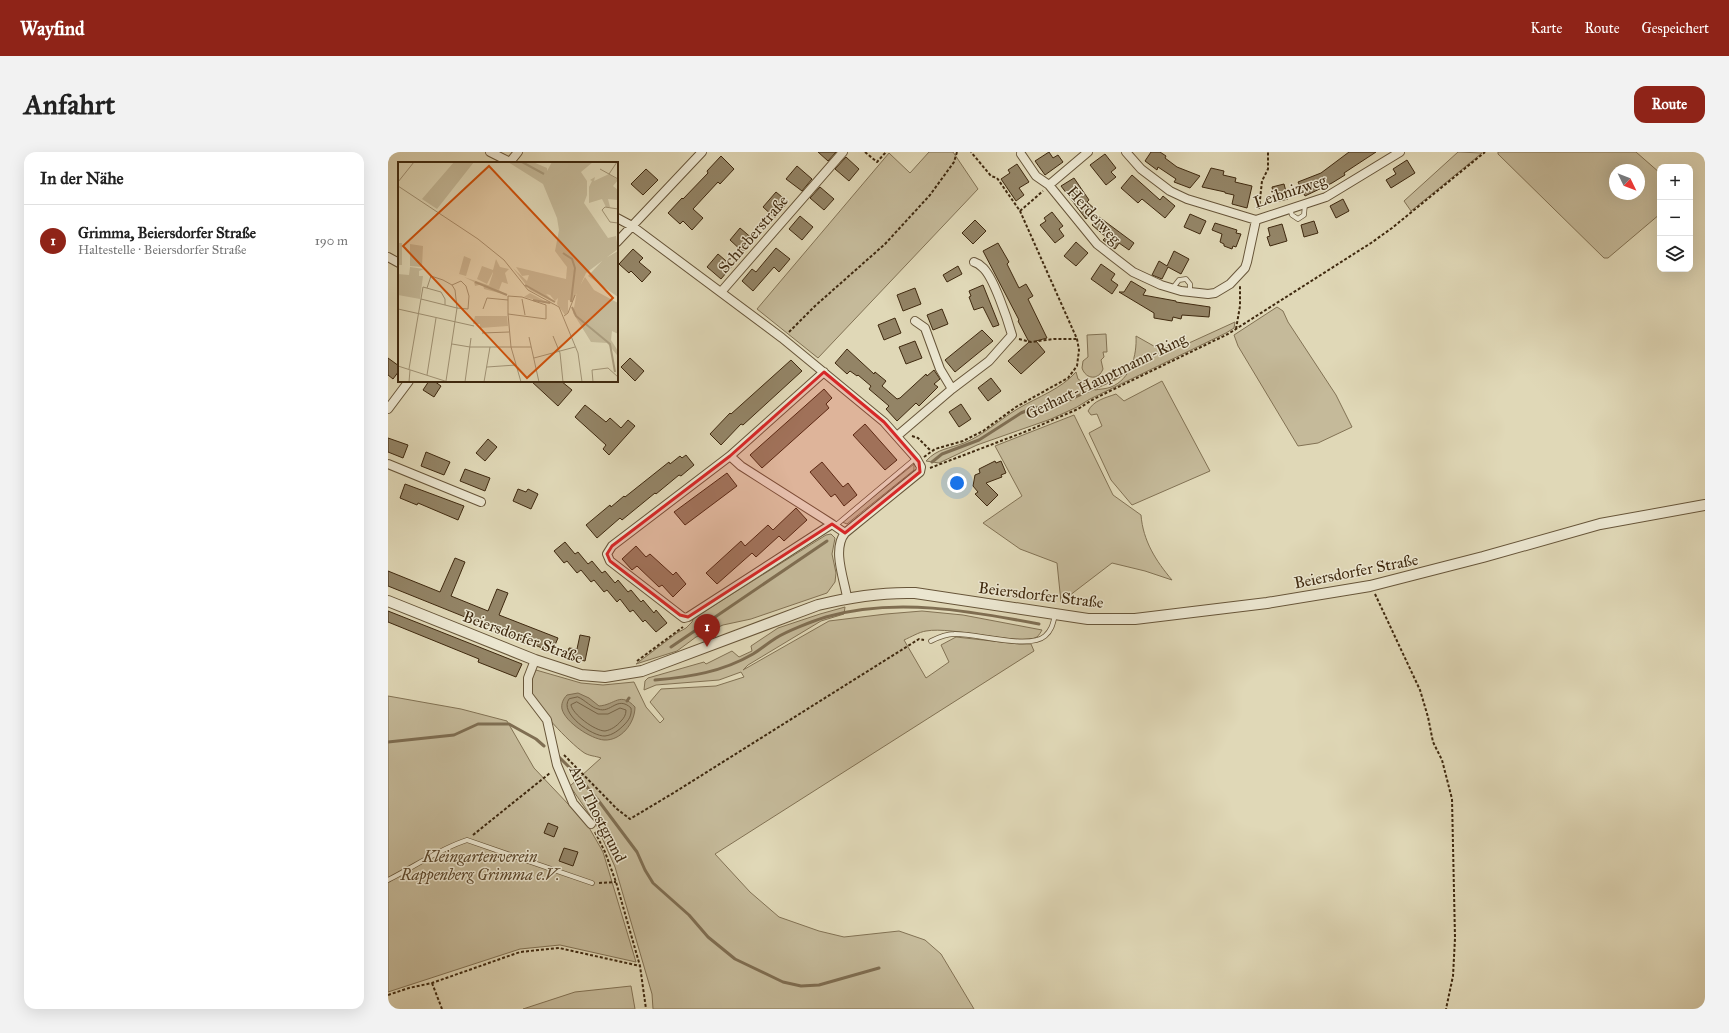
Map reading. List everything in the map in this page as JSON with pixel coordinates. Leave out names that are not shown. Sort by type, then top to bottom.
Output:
[{"type":"street","points":[[490,152],[511,162],[518,152]]},
{"type":"street","points":[[618,241],[702,152]]},
{"type":"street","name":"Schreberstraße","points":[[618,219],[632,226],[721,292],[843,152]]},
{"type":"street","name":"Herderweg","points":[[1049,185],[1088,152]]},
{"type":"street","name":"Leibnizweg","points":[[1126,152],[1141,169],[1170,191],[1187,199],[1256,220],[1326,198],[1400,152]]},
{"type":"street","name":"Herderweg","points":[[1021,154],[1036,176],[1049,185],[1097,244],[1133,272],[1172,289],[1190,292],[1215,293],[1227,287],[1238,276],[1247,262],[1256,220]]},
{"type":"street","points":[[388,257],[398,263]]},
{"type":"street","points":[[900,434],[952,389],[989,362],[1012,335],[994,286],[984,267],[974,262]]},
{"type":"street","points":[[721,292],[782,338],[900,434],[921,467],[920,472],[842,537],[838,549],[847,597]]},
{"type":"street","points":[[916,321],[925,328],[940,369],[952,389]]},
{"type":"street","points":[[824,372],[730,456],[612,546],[607,554],[610,561],[684,618],[688,617],[834,525]]},
{"type":"street","points":[[388,409],[408,382]]},
{"type":"street","points":[[730,456],[741,466],[845,533]]},
{"type":"street","points":[[388,464],[481,502]]},
{"type":"street","name":"Beiersdorfer Straße","points":[[388,601],[535,660],[580,675],[605,676],[634,673],[818,604],[847,597],[899,593],[932,595],[1088,619],[1135,619],[1267,603],[1370,586],[1476,559],[1600,524],[1705,505]]},
{"type":"street","name":"Am Thostgrund","points":[[535,660],[528,678],[528,695],[547,720],[557,765],[573,803],[591,824]]},
{"type":"lane","points":[[1172,289],[1179,280],[1186,279],[1190,284],[1190,292]]},
{"type":"lane","points":[[834,525],[917,460]]},
{"type":"lane","points":[[931,641],[945,635],[956,634],[998,640],[1031,641],[1044,638],[1051,629],[1056,614]]},
{"type":"lane","points":[[388,880],[414,868],[452,845],[467,840],[592,883]]},
{"type":"path","points":[[864,152],[877,162],[886,152]]},
{"type":"path","points":[[782,338],[815,306],[885,244],[930,195],[954,162],[957,152]]},
{"type":"path","points":[[917,460],[931,451],[964,441],[983,431],[1016,408],[1068,378],[1077,366],[1079,350],[1077,339],[1020,211],[997,178],[991,176],[971,152]]},
{"type":"path","points":[[1256,220],[1259,211],[1262,181],[1268,170],[1268,152]]},
{"type":"path","name":"Gerhart-Hauptmann-Ring","points":[[920,472],[1027,431],[1078,409],[1098,396],[1236,329],[1371,244],[1485,152]]},
{"type":"path","points":[[1020,211],[1049,185]]},
{"type":"path","points":[[1236,329],[1240,306],[1240,282],[1238,276]]},
{"type":"path","points":[[1012,335],[1031,342],[1054,339],[1077,339]]},
{"type":"path","points":[[900,434],[918,438],[931,451]]},
{"type":"path","points":[[1370,586],[1420,690],[1428,717],[1433,742],[1442,760],[1452,799],[1455,938],[1453,976],[1446,1009]]},
{"type":"path","points":[[634,663],[684,626],[688,622],[688,617]]},
{"type":"path","points":[[552,746],[562,752],[617,809],[630,819],[919,639],[931,641]]},
{"type":"path","points":[[467,840],[496,815],[547,776],[557,765]]},
{"type":"path","name":"Am Thostgrund","points":[[591,824],[605,852],[616,882],[640,966],[646,1009]]},
{"type":"path","points":[[592,883],[616,882]]},
{"type":"path","points":[[388,995],[409,988],[432,984],[520,952],[559,948],[640,966]]},
{"type":"path","points":[[432,984],[442,1009]]},
{"type":"highlighted area","points":[[824,372],[884,422],[919,462],[920,472],[845,533],[832,524],[688,617],[680,615],[610,561],[607,554],[612,546],[730,456]]},
{"type":"green space","points":[[929,152],[953,152],[978,189],[818,358],[757,309],[889,153],[910,173]]},
{"type":"green space","points":[[1458,152],[1482,153],[1411,211],[1404,201]]},
{"type":"green space","points":[[1498,152],[1636,152],[1657,170],[1657,217],[1608,258],[1604,258],[1498,154]]},
{"type":"green space","points":[[1277,307],[1283,311],[1288,322],[1336,395],[1352,427],[1318,443],[1298,446],[1238,346],[1234,335]]},
{"type":"green space","points":[[1235,322],[1234,328],[1226,333],[1051,419],[977,445],[939,463],[926,461],[939,451],[964,443],[978,436],[1012,412],[1056,388],[1076,372],[1078,379],[1095,390],[1109,388],[1118,383],[1128,372],[1131,366],[1134,358],[1136,336],[1159,349],[1189,343]]},
{"type":"green space","points":[[1106,334],[1107,352],[1103,352],[1104,357],[1101,360],[1103,369],[1096,377],[1086,375],[1082,368],[1083,361],[1088,357],[1087,335]]},
{"type":"green space","points":[[1162,381],[1210,471],[1132,505],[1111,480],[1089,433],[1102,426],[1097,414],[1091,415],[1088,411],[1093,404],[1104,398],[1116,394],[1124,401]]},
{"type":"green space","points":[[1074,415],[1113,495],[1141,515],[1147,542],[1156,558],[1172,580],[1145,571],[1112,563],[1061,602],[1057,563],[1020,549],[983,523],[1022,496],[995,446]]},
{"type":"green space","points":[[914,464],[914,470],[847,524],[842,522]]},
{"type":"green space","points":[[831,534],[835,538],[832,554],[836,573],[835,582],[827,593],[751,619],[723,625],[696,637],[677,651],[636,664],[677,633],[686,628],[692,622],[694,617],[826,535]]},
{"type":"green space","points":[[845,607],[844,614],[821,621],[748,665],[743,670],[829,621],[922,611],[963,615],[1042,630],[1037,637],[1028,639],[1001,638],[938,630],[918,633],[904,640],[926,678],[949,662],[941,645],[956,637],[1031,644],[1034,651],[715,854],[750,892],[779,917],[819,931],[844,937],[899,931],[925,940],[941,954],[974,1009],[653,1009],[652,994],[615,867],[596,824],[570,786],[601,758],[583,752],[545,715],[531,691],[532,680],[536,670],[581,683],[603,685],[634,682],[646,707],[660,723],[664,719],[650,702],[661,689],[716,686],[744,677],[741,672],[719,680],[656,685],[644,690],[645,681],[648,678],[704,662],[706,664],[732,651],[739,657],[752,651],[751,646],[778,628]]},
{"type":"green space","name":"Kleingartenverein Rappenberg Grimma e.V.","points":[[388,696],[461,709],[507,721],[534,768],[587,824],[603,852],[636,962],[560,945],[520,949],[388,992]]},
{"type":"green space","points":[[631,986],[635,1009],[523,1009],[575,992]]},
{"type":"water","points":[[578,693],[589,698],[599,706],[621,699],[630,702],[635,707],[633,719],[630,725],[616,738],[610,740],[592,737],[579,729],[568,719],[562,709],[564,698],[567,695]]},
{"type":"building","points":[[818,152],[836,152],[828,161]]},
{"type":"building","points":[[1049,152],[1053,158],[1058,155],[1063,162],[1045,175],[1035,161]]},
{"type":"building","points":[[1151,152],[1160,152],[1177,167],[1200,176],[1190,188],[1174,182],[1176,179],[1158,167],[1157,170],[1145,161]]},
{"type":"building","points":[[1349,152],[1376,152],[1344,173],[1345,175],[1305,196],[1298,182],[1321,173]]},
{"type":"building","points":[[1105,154],[1116,168],[1111,172],[1116,177],[1106,185],[1090,165]]},
{"type":"building","points":[[721,156],[734,169],[720,184],[718,182],[693,209],[703,218],[692,230],[683,221],[680,224],[668,213],[708,173],[707,171]]},
{"type":"building","points":[[846,157],[859,169],[849,181],[835,169]]},
{"type":"building","points":[[1407,160],[1415,173],[1391,188],[1386,180],[1396,174],[1393,169]]},
{"type":"building","points":[[1017,164],[1029,182],[1019,188],[1024,195],[1016,201],[1001,179],[1010,173],[1008,170]]},
{"type":"building","points":[[797,166],[812,179],[802,191],[786,179]]},
{"type":"building","points":[[1211,168],[1224,171],[1223,175],[1236,178],[1235,182],[1252,186],[1247,208],[1232,204],[1234,195],[1202,187]]},
{"type":"building","points":[[646,169],[658,180],[643,195],[631,184]]},
{"type":"building","points":[[1132,175],[1160,200],[1163,196],[1175,206],[1165,218],[1142,199],[1138,203],[1121,188]]},
{"type":"building","points":[[1074,178],[1089,200],[1087,202],[1096,210],[1086,219],[1061,186]]},
{"type":"building","points":[[1284,184],[1288,199],[1275,202],[1272,187]]},
{"type":"building","points":[[820,187],[834,199],[824,210],[810,198]]},
{"type":"building","points":[[776,192],[788,202],[775,218],[763,207]]},
{"type":"building","points":[[1343,199],[1349,211],[1336,218],[1330,206]]},
{"type":"building","points":[[1052,212],[1063,226],[1059,229],[1064,236],[1055,243],[1040,225],[1046,221],[1044,218]]},
{"type":"building","points":[[1190,214],[1206,221],[1200,234],[1184,227]]},
{"type":"building","points":[[800,216],[813,227],[802,240],[789,229]]},
{"type":"building","points":[[1099,217],[1134,243],[1129,250],[1119,243],[1115,249],[1103,240],[1106,237],[1092,225]]},
{"type":"building","points":[[975,220],[986,231],[973,244],[962,233]]},
{"type":"building","points":[[1314,221],[1318,233],[1304,237],[1301,225]]},
{"type":"building","points":[[1215,223],[1237,230],[1236,233],[1241,234],[1236,247],[1233,246],[1232,249],[1224,246],[1224,244],[1220,242],[1222,234],[1212,230]]},
{"type":"building","points":[[1282,224],[1287,241],[1270,246],[1267,237],[1270,236],[1268,228]]},
{"type":"building","points":[[740,228],[754,240],[743,252],[730,240]]},
{"type":"building","points":[[1076,242],[1088,253],[1076,266],[1064,256]]},
{"type":"building","points":[[998,243],[1009,262],[1007,264],[1019,288],[1026,284],[1033,296],[1028,299],[1047,338],[1036,341],[1045,352],[1021,374],[1008,361],[1029,342],[983,251]]},
{"type":"building","points":[[776,248],[790,259],[779,272],[774,267],[753,291],[742,281],[752,269],[756,272]]},
{"type":"building","points":[[633,249],[643,258],[639,262],[651,272],[642,282],[631,271],[629,273],[619,264]]},
{"type":"building","points":[[1174,251],[1189,259],[1181,274],[1168,267],[1162,279],[1152,275],[1159,261],[1167,266]]},
{"type":"building","points":[[718,254],[732,266],[721,279],[707,267]]},
{"type":"building","points":[[1101,264],[1115,274],[1111,280],[1118,285],[1112,294],[1091,279]]},
{"type":"building","points":[[958,266],[962,274],[947,282],[943,275]]},
{"type":"building","points":[[1131,281],[1146,290],[1143,295],[1210,307],[1209,317],[1182,315],[1181,319],[1173,317],[1172,321],[1154,318],[1154,313],[1119,292],[1124,292]]},
{"type":"building","points":[[983,285],[999,325],[993,327],[983,307],[974,310],[969,297],[971,296],[969,291]]},
{"type":"building","points":[[915,288],[921,304],[903,311],[897,295]]},
{"type":"building","points":[[942,309],[948,324],[933,330],[927,315]]},
{"type":"building","points":[[895,318],[901,333],[884,340],[878,325]]},
{"type":"building","points":[[982,330],[993,341],[955,372],[945,360]]},
{"type":"building","points":[[915,341],[922,358],[906,364],[899,347]]},
{"type":"building","points":[[847,349],[874,374],[875,372],[886,381],[882,386],[897,399],[900,398],[926,374],[927,376],[934,370],[940,379],[934,384],[938,387],[919,406],[916,403],[897,421],[886,409],[889,406],[869,389],[871,386],[858,375],[857,376],[850,371],[847,374],[835,363]]},
{"type":"building","points":[[388,358],[398,365],[398,372],[393,379],[388,375]]},
{"type":"building","points":[[630,358],[644,371],[635,381],[621,367]]},
{"type":"building","points":[[791,360],[802,371],[743,425],[741,424],[721,445],[710,434],[730,413],[731,414]]},
{"type":"building","points":[[991,378],[1001,391],[988,401],[978,388]]},
{"type":"building","points":[[428,382],[435,382],[441,386],[434,397],[423,390]]},
{"type":"building","points":[[532,382],[562,382],[572,390],[558,406]]},
{"type":"building","points":[[824,389],[832,398],[826,404],[829,408],[762,468],[750,455]]},
{"type":"building","points":[[961,404],[971,419],[959,427],[949,412]]},
{"type":"building","points":[[585,405],[606,422],[610,418],[621,428],[628,420],[635,426],[609,455],[603,449],[606,445],[575,417]]},
{"type":"building","points":[[865,424],[897,460],[885,470],[853,435]]},
{"type":"building","points":[[388,438],[408,445],[403,458],[388,452]]},
{"type":"building","points":[[488,439],[497,447],[485,461],[476,453]]},
{"type":"building","points":[[426,452],[450,462],[444,475],[421,466]]},
{"type":"building","points":[[686,455],[694,465],[656,494],[655,493],[622,520],[620,518],[597,538],[586,525],[610,505],[611,507],[624,496],[625,497],[669,462],[670,464],[680,456],[682,458]]},
{"type":"building","points":[[995,461],[996,463],[1001,461],[1006,473],[1001,475],[1002,477],[986,483],[998,495],[987,506],[975,494],[978,492],[973,486],[975,475],[980,473],[979,469]]},
{"type":"building","points":[[822,462],[843,487],[848,483],[857,495],[844,506],[835,494],[831,497],[810,472]]},
{"type":"building","points":[[465,469],[490,478],[485,491],[460,481]]},
{"type":"building","points":[[727,473],[737,486],[685,525],[674,512]]},
{"type":"building","points":[[405,484],[464,506],[458,520],[418,503],[417,505],[400,498]]},
{"type":"building","points":[[518,489],[526,492],[528,489],[538,494],[531,509],[513,501]]},
{"type":"building","points":[[796,508],[807,520],[784,541],[779,536],[756,557],[752,553],[717,584],[706,573],[741,541],[745,546],[768,525],[773,530]]},
{"type":"building","points":[[565,542],[575,554],[578,552],[588,564],[592,561],[602,573],[605,571],[615,583],[618,580],[628,592],[631,590],[641,602],[643,600],[654,613],[656,610],[667,623],[656,632],[645,620],[643,622],[633,610],[630,612],[620,599],[617,602],[607,590],[604,592],[594,580],[591,582],[581,570],[577,573],[567,561],[564,563],[554,551]]},
{"type":"building","points":[[636,546],[646,557],[650,554],[673,575],[676,572],[686,584],[673,597],[662,585],[659,587],[637,566],[632,570],[622,559]]},
{"type":"building","points":[[455,558],[465,562],[451,596],[488,611],[497,589],[508,593],[499,615],[558,638],[552,652],[388,586],[388,571],[440,592]]},
{"type":"building","points":[[388,611],[522,664],[516,677],[478,662],[479,659],[388,622]]},
{"type":"building","points":[[580,635],[590,637],[585,661],[567,657],[569,648],[577,649]]},
{"type":"building","points":[[548,823],[558,827],[554,837],[544,833]]},
{"type":"building","points":[[564,848],[578,852],[573,866],[559,861]]},
{"type":"waterway","points":[[932,462],[942,454],[979,440],[1021,413],[1033,408],[1050,406],[1071,399],[1115,379],[1156,353]]},
{"type":"waterway","points":[[671,647],[827,541]]},
{"type":"waterway","points":[[655,680],[706,673],[730,665],[753,654],[776,638],[793,629],[826,617],[852,611],[879,608],[932,608],[1039,624]]},
{"type":"waterway","points":[[388,742],[454,735],[478,724],[509,724],[536,739],[544,746]]},
{"type":"waterway","points":[[559,757],[598,800],[637,852],[653,883],[689,915],[708,937],[735,959],[783,982],[801,986],[819,985],[879,968]]},
{"type":"place","name":"Grimma, Beiersdorfer Straße","points":[[707,647]]}]
